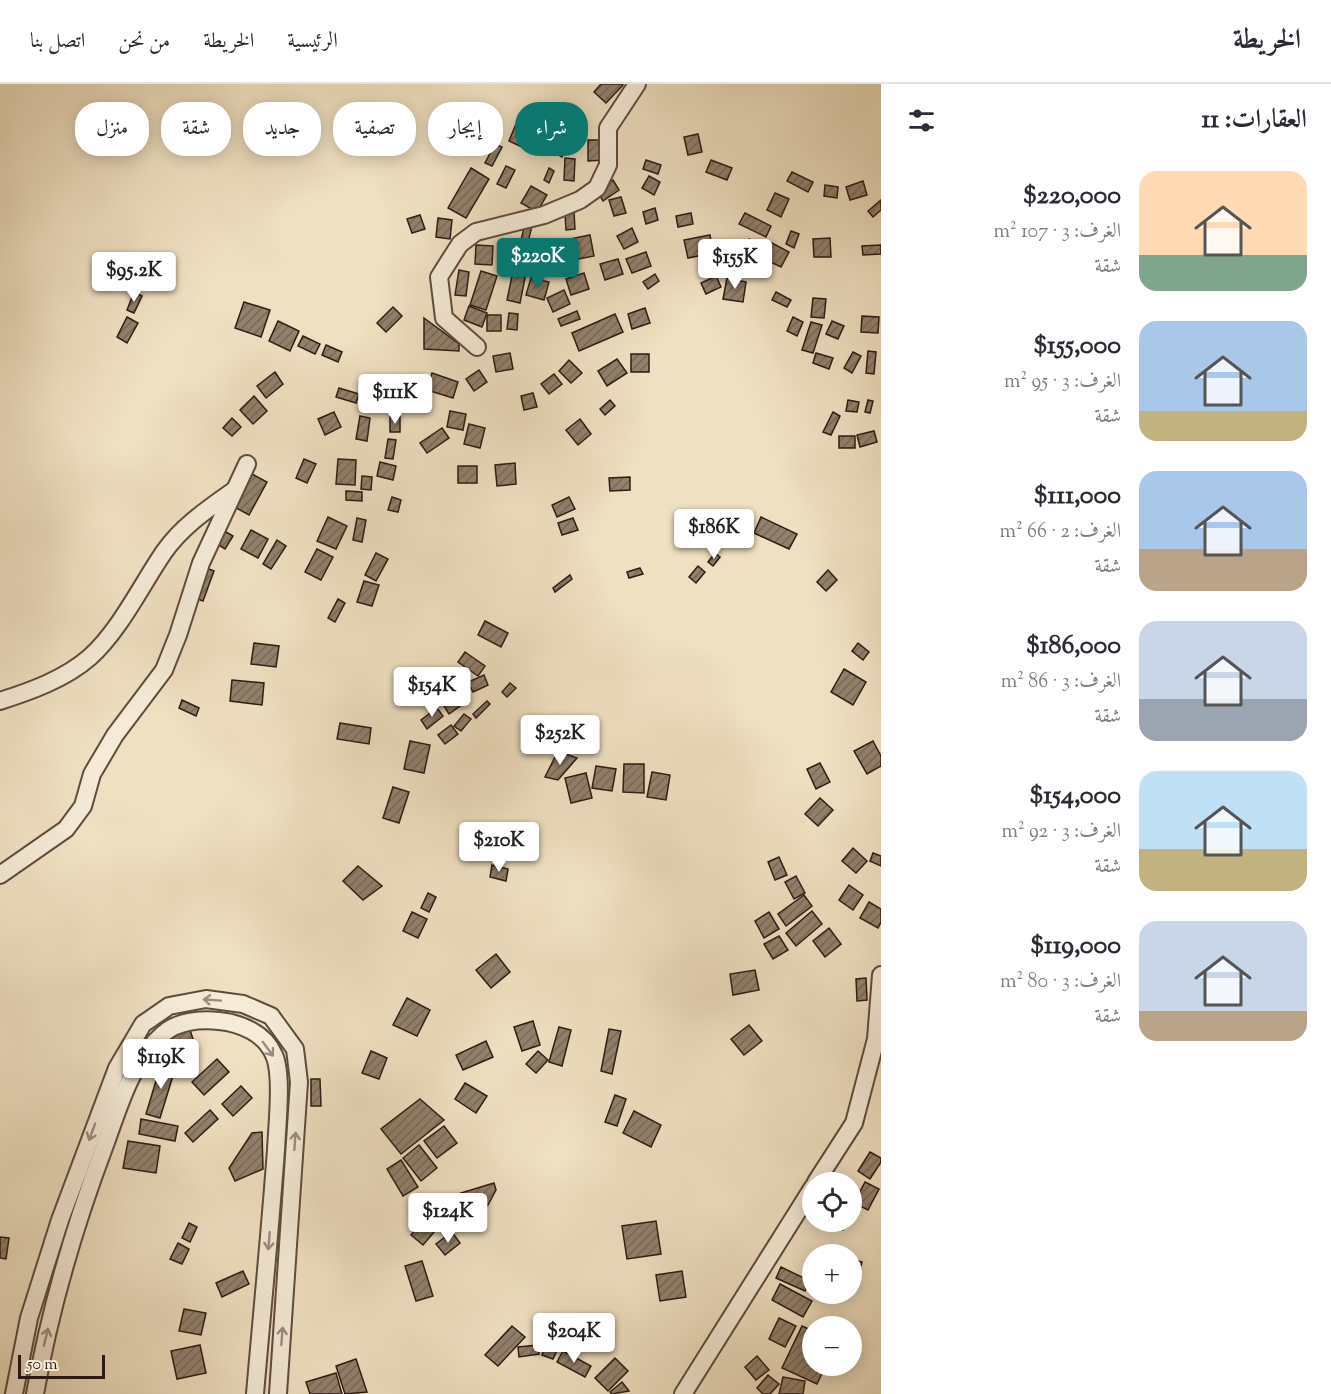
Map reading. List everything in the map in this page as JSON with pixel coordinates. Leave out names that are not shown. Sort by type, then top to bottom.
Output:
[{"type":"street","points":[[477,347],[444,318],[439,277],[460,244],[476,232],[544,215],[580,200],[597,188],[609,165],[608,128],[637,84]]},
{"type":"street","points":[[0,875],[66,829],[83,806],[92,774],[116,735],[164,670],[201,563],[247,464]]},
{"type":"street","points":[[0,701],[38,689],[90,657],[135,601],[165,550],[193,519],[234,491]]},
{"type":"street","points":[[822,1172],[854,1123],[876,1039],[881,975]]},
{"type":"street","points":[[14,1394],[29,1318],[56,1230],[117,1068],[143,1024],[169,1006],[206,999],[243,1004],[271,1016],[295,1049],[299,1082],[278,1394]]},
{"type":"street","points":[[35,1394],[44,1341],[76,1223],[136,1065],[164,1033],[186,1022],[207,1020],[234,1023],[254,1032],[274,1055],[278,1079],[272,1200],[255,1394]]},
{"type":"street","points":[[683,1394],[802,1205]]},
{"type":"building","points":[[601,84],[623,85],[606,103],[594,92]]},
{"type":"building","points":[[515,126],[515,144],[509,141]]},
{"type":"building","points":[[698,134],[702,152],[688,155],[684,137]]},
{"type":"building","points":[[588,140],[604,140],[604,160],[588,161]]},
{"type":"building","points":[[489,156],[497,156],[492,166],[485,163]]},
{"type":"building","points":[[565,158],[575,159],[574,181],[564,180]]},
{"type":"building","points":[[646,160],[661,165],[658,174],[643,169]]},
{"type":"building","points":[[711,160],[732,168],[727,180],[706,172]]},
{"type":"building","points":[[506,166],[515,170],[506,188],[497,184]]},
{"type":"building","points":[[471,168],[489,179],[466,218],[448,208]]},
{"type":"building","points":[[549,168],[554,171],[549,183],[544,180]]},
{"type":"building","points":[[792,172],[813,182],[808,192],[787,181]]},
{"type":"building","points":[[649,176],[660,182],[654,195],[642,188]]},
{"type":"building","points":[[613,180],[619,190],[603,201],[597,191]]},
{"type":"building","points":[[863,181],[867,195],[850,200],[846,187]]},
{"type":"building","points":[[825,185],[838,187],[837,198],[824,196]]},
{"type":"building","points":[[531,186],[547,195],[537,212],[521,203]]},
{"type":"building","points":[[775,193],[789,199],[781,217],[767,210]]},
{"type":"building","points":[[621,197],[626,213],[614,216],[609,200]]},
{"type":"building","points":[[881,200],[881,210],[873,217],[868,211]]},
{"type":"building","points":[[655,208],[658,220],[646,224],[643,212]]},
{"type":"building","points":[[574,212],[575,229],[566,230],[565,213]]},
{"type":"building","points":[[691,213],[693,224],[678,227],[676,216]]},
{"type":"building","points":[[745,213],[771,226],[766,237],[739,224]]},
{"type":"building","points":[[420,215],[425,229],[412,233],[407,219]]},
{"type":"building","points":[[438,218],[452,220],[450,239],[436,237]]},
{"type":"building","points":[[525,224],[532,226],[526,250],[519,248]]},
{"type":"building","points":[[632,228],[638,242],[624,249],[617,236]]},
{"type":"building","points":[[791,231],[799,234],[794,248],[786,244]]},
{"type":"building","points":[[590,235],[594,256],[568,261],[565,240]]},
{"type":"building","points":[[710,235],[713,253],[688,258],[684,240]]},
{"type":"building","points":[[830,238],[831,257],[814,257],[813,239]]},
{"type":"building","points":[[749,239],[757,244],[748,259],[740,254]]},
{"type":"building","points":[[737,242],[738,248],[723,249],[722,243]]},
{"type":"building","points":[[770,242],[789,252],[781,267],[762,258]]},
{"type":"building","points":[[476,245],[493,246],[492,265],[475,264]]},
{"type":"building","points":[[552,245],[556,261],[542,265],[538,248]]},
{"type":"building","points":[[881,245],[881,254],[863,255],[862,246]]},
{"type":"building","points":[[646,252],[651,266],[632,273],[626,259]]},
{"type":"building","points":[[618,259],[623,274],[605,280],[600,264]]},
{"type":"building","points":[[459,270],[469,272],[466,296],[455,295]]},
{"type":"building","points":[[481,271],[497,276],[486,310],[470,305]]},
{"type":"building","points":[[513,271],[526,273],[520,303],[507,300]]},
{"type":"building","points":[[584,273],[589,289],[571,295],[566,279]]},
{"type":"building","points":[[655,274],[659,281],[648,289],[643,282]]},
{"type":"building","points":[[716,276],[721,287],[706,294],[701,283]]},
{"type":"building","points":[[531,278],[549,282],[544,300],[526,295]]},
{"type":"building","points":[[727,278],[746,282],[743,302],[723,299]]},
{"type":"building","points":[[564,290],[570,304],[553,312],[547,298]]},
{"type":"building","points":[[134,292],[142,296],[134,313],[127,310]]},
{"type":"building","points":[[776,292],[791,300],[787,307],[772,300]]},
{"type":"building","points":[[813,298],[826,299],[824,318],[811,317]]},
{"type":"building","points":[[244,302],[270,310],[261,337],[235,328]]},
{"type":"building","points":[[469,306],[487,313],[482,327],[464,320]]},
{"type":"building","points":[[393,307],[402,316],[386,332],[377,323]]},
{"type":"building","points":[[645,308],[650,323],[632,329],[628,314]]},
{"type":"building","points":[[577,311],[580,319],[561,326],[558,319]]},
{"type":"building","points":[[509,313],[518,314],[517,330],[507,329]]},
{"type":"building","points":[[615,314],[623,332],[579,351],[572,333]]},
{"type":"building","points":[[487,315],[501,315],[501,331],[487,331]]},
{"type":"building","points":[[862,316],[879,317],[878,333],[861,332]]},
{"type":"building","points":[[127,317],[138,323],[127,343],[117,337]]},
{"type":"building","points":[[793,317],[803,322],[797,336],[787,331]]},
{"type":"building","points":[[424,318],[459,344],[459,351],[424,349]]},
{"type":"building","points":[[278,321],[299,331],[290,351],[269,341]]},
{"type":"building","points":[[832,321],[844,326],[838,339],[826,334]]},
{"type":"building","points":[[811,322],[822,325],[813,353],[802,350]]},
{"type":"building","points":[[303,336],[320,344],[315,354],[298,346]]},
{"type":"building","points":[[326,345],[342,352],[338,362],[322,355]]},
{"type":"building","points":[[868,351],[876,352],[874,374],[866,373]]},
{"type":"building","points":[[853,352],[861,356],[852,373],[844,368]]},
{"type":"building","points":[[510,353],[513,369],[496,372],[493,356]]},
{"type":"building","points":[[816,353],[833,358],[829,369],[813,363]]},
{"type":"building","points":[[631,354],[649,354],[649,372],[631,372]]},
{"type":"building","points":[[617,359],[627,373],[607,386],[598,371]]},
{"type":"building","points":[[569,360],[582,373],[571,383],[559,371]]},
{"type":"building","points":[[479,370],[487,382],[474,391],[466,379]]},
{"type":"building","points":[[275,372],[283,384],[266,398],[257,386]]},
{"type":"building","points":[[432,373],[458,382],[453,398],[427,390]]},
{"type":"building","points":[[554,374],[562,384],[549,394],[541,384]]},
{"type":"building","points":[[339,388],[359,394],[356,403],[336,397]]},
{"type":"building","points":[[396,392],[417,392],[416,409],[395,408]]},
{"type":"building","points":[[533,393],[537,407],[524,410],[521,396]]},
{"type":"building","points":[[254,396],[267,411],[253,424],[240,410]]},
{"type":"building","points":[[610,400],[615,406],[605,415],[600,409]]},
{"type":"building","points":[[848,400],[859,402],[857,412],[846,411]]},
{"type":"building","points":[[868,400],[873,401],[870,413],[865,412]]},
{"type":"building","points":[[450,411],[466,414],[463,430],[447,427]]},
{"type":"building","points":[[334,412],[341,427],[325,435],[318,419]]},
{"type":"building","points":[[833,412],[840,416],[831,435],[823,432]]},
{"type":"building","points":[[360,416],[370,418],[367,441],[356,439]]},
{"type":"building","points":[[390,417],[400,417],[400,432],[390,432]]},
{"type":"building","points":[[232,418],[241,427],[232,436],[223,428]]},
{"type":"building","points":[[580,419],[591,434],[578,445],[566,430]]},
{"type":"building","points":[[469,424],[485,428],[480,448],[464,444]]},
{"type":"building","points":[[442,428],[449,438],[427,453],[420,443]]},
{"type":"building","points":[[874,431],[877,442],[860,447],[857,435]]},
{"type":"building","points":[[839,436],[855,436],[855,448],[839,448]]},
{"type":"building","points":[[388,439],[396,440],[393,459],[385,458]]},
{"type":"building","points":[[304,459],[316,464],[307,483],[296,478]]},
{"type":"building","points":[[338,459],[356,460],[355,485],[336,484]]},
{"type":"building","points":[[380,462],[396,466],[393,480],[377,476]]},
{"type":"building","points":[[515,463],[516,484],[497,486],[495,465]]},
{"type":"building","points":[[458,466],[477,466],[477,483],[458,483]]},
{"type":"building","points":[[250,473],[267,482],[249,515],[231,505]]},
{"type":"building","points":[[362,476],[372,477],[371,490],[361,489]]},
{"type":"building","points":[[630,477],[630,490],[610,491],[609,478]]},
{"type":"building","points":[[346,491],[362,492],[362,501],[346,500]]},
{"type":"building","points":[[392,497],[401,500],[398,512],[388,510]]},
{"type":"building","points":[[569,497],[575,509],[557,517],[552,505]]},
{"type":"building","points":[[328,517],[347,526],[336,549],[317,541]]},
{"type":"building","points":[[761,517],[797,534],[789,549],[754,533]]},
{"type":"building","points":[[357,518],[366,520],[362,542],[353,540]]},
{"type":"building","points":[[573,518],[578,530],[562,535],[558,523]]},
{"type":"building","points":[[221,529],[233,536],[225,549],[214,542]]},
{"type":"building","points":[[251,530],[268,539],[258,558],[241,549]]},
{"type":"building","points":[[277,540],[286,546],[271,569],[263,564]]},
{"type":"building","points":[[317,549],[333,557],[321,580],[305,572]]},
{"type":"building","points":[[376,553],[388,559],[376,581],[365,575]]},
{"type":"building","points":[[715,553],[720,557],[713,566],[708,562]]},
{"type":"building","points":[[201,566],[214,571],[203,601],[190,596]]},
{"type":"building","points":[[698,566],[705,572],[696,583],[689,577]]},
{"type":"building","points":[[640,568],[643,574],[629,578],[627,572]]},
{"type":"building","points":[[828,570],[837,580],[826,591],[817,582]]},
{"type":"building","points":[[570,575],[572,579],[555,592],[553,588]]},
{"type":"building","points":[[364,581],[379,585],[372,606],[357,602]]},
{"type":"building","points":[[338,599],[345,603],[335,622],[328,618]]},
{"type":"building","points":[[485,621],[508,633],[501,647],[478,635]]},
{"type":"building","points":[[254,643],[279,646],[276,667],[251,664]]},
{"type":"building","points":[[858,643],[869,652],[863,660],[852,651]]},
{"type":"building","points":[[465,652],[485,666],[478,676],[458,662]]},
{"type":"building","points":[[844,669],[866,682],[853,705],[831,692]]},
{"type":"building","points":[[484,675],[488,685],[473,692],[468,682]]},
{"type":"building","points":[[232,680],[264,683],[262,705],[230,701]]},
{"type":"building","points":[[510,683],[516,688],[507,697],[502,692]]},
{"type":"building","points":[[459,690],[467,701],[449,714],[442,703]]},
{"type":"building","points":[[182,700],[199,708],[196,716],[179,708]]},
{"type":"building","points":[[487,701],[490,704],[476,718],[473,714]]},
{"type":"building","points":[[437,708],[443,716],[427,729],[421,720]]},
{"type":"building","points":[[464,714],[471,719],[461,731],[454,726]]},
{"type":"building","points":[[340,723],[371,728],[369,744],[337,739]]},
{"type":"building","points":[[451,725],[458,734],[445,744],[438,735]]},
{"type":"building","points":[[410,741],[430,745],[424,773],[404,769]]},
{"type":"building","points":[[873,741],[881,756],[881,766],[867,774],[854,751]]},
{"type":"building","points":[[558,751],[577,758],[558,780],[545,777]]},
{"type":"building","points":[[820,763],[830,782],[816,789],[807,769]]},
{"type":"building","points":[[624,764],[644,764],[644,793],[623,792]]},
{"type":"building","points":[[596,766],[616,769],[612,791],[592,788]]},
{"type":"building","points":[[652,772],[670,775],[666,800],[647,797]]},
{"type":"building","points":[[586,773],[592,798],[571,803],[565,778]]},
{"type":"building","points":[[393,787],[409,792],[399,823],[383,818]]},
{"type":"building","points":[[820,798],[833,810],[818,826],[805,814]]},
{"type":"building","points":[[853,848],[867,861],[856,873],[842,861]]},
{"type":"building","points":[[873,853],[881,856],[881,866],[870,861]]},
{"type":"building","points":[[779,857],[787,875],[775,880],[768,862]]},
{"type":"building","points":[[492,865],[508,869],[506,881],[490,877]]},
{"type":"building","points":[[358,866],[382,886],[363,900],[343,881]]},
{"type":"building","points":[[796,876],[805,893],[794,899],[785,882]]},
{"type":"building","points":[[849,885],[863,895],[853,910],[839,900]]},
{"type":"building","points":[[428,893],[436,897],[429,912],[421,908]]},
{"type":"building","points":[[804,895],[812,906],[786,926],[778,914]]},
{"type":"building","points":[[869,902],[881,909],[881,922],[878,928],[860,918]]},
{"type":"building","points":[[812,911],[822,924],[796,946],[786,933]]},
{"type":"building","points":[[412,912],[427,919],[418,938],[403,931]]},
{"type":"building","points":[[769,912],[779,929],[764,938],[755,921]]},
{"type":"building","points":[[829,928],[841,944],[825,957],[813,941]]},
{"type":"building","points":[[779,936],[788,950],[773,959],[764,944]]},
{"type":"building","points":[[496,954],[510,972],[491,988],[476,970]]},
{"type":"building","points":[[755,970],[759,990],[733,995],[730,974]]},
{"type":"building","points":[[866,978],[867,1000],[857,1001],[856,979]]},
{"type":"building","points":[[407,998],[430,1010],[417,1036],[393,1025]]},
{"type":"building","points":[[533,1021],[540,1045],[522,1051],[514,1027]]},
{"type":"building","points":[[749,1025],[762,1041],[744,1055],[731,1039]]},
{"type":"building","points":[[559,1027],[571,1030],[562,1066],[549,1062]]},
{"type":"building","points":[[609,1029],[621,1031],[612,1074],[601,1071]]},
{"type":"building","points":[[190,1030],[198,1054],[178,1061],[170,1036]]},
{"type":"building","points":[[486,1041],[493,1057],[463,1070],[456,1055]]},
{"type":"building","points":[[371,1051],[387,1058],[379,1079],[362,1073]]},
{"type":"building","points":[[538,1051],[548,1060],[536,1073],[526,1064]]},
{"type":"building","points":[[217,1059],[229,1072],[204,1095],[192,1082]]},
{"type":"building","points":[[162,1061],[176,1066],[160,1118],[146,1114]]},
{"type":"building","points":[[311,1079],[320,1079],[321,1106],[311,1106]]},
{"type":"building","points":[[465,1083],[487,1096],[476,1113],[455,1099]]},
{"type":"building","points":[[241,1086],[252,1098],[233,1116],[222,1104]]},
{"type":"building","points":[[615,1095],[626,1099],[617,1126],[605,1122]]},
{"type":"building","points":[[420,1099],[444,1120],[401,1154],[381,1129]]},
{"type":"building","points":[[210,1110],[218,1119],[193,1142],[185,1133]]},
{"type":"building","points":[[634,1111],[661,1125],[651,1147],[623,1133]]},
{"type":"building","points":[[141,1119],[178,1126],[175,1141],[139,1134]]},
{"type":"building","points":[[444,1126],[457,1143],[437,1158],[424,1141]]},
{"type":"building","points":[[262,1132],[263,1169],[235,1181],[229,1168],[252,1133]]},
{"type":"building","points":[[128,1141],[160,1146],[156,1173],[123,1168]]},
{"type":"building","points":[[419,1145],[437,1168],[421,1181],[403,1158]]},
{"type":"building","points":[[870,1152],[881,1158],[881,1162],[870,1179],[858,1171]]},
{"type":"building","points":[[401,1160],[418,1187],[403,1196],[387,1169]]},
{"type":"building","points":[[865,1182],[879,1189],[868,1210],[862,1207],[862,1188]]},
{"type":"building","points":[[494,1183],[496,1190],[488,1205],[469,1216],[461,1193]]},
{"type":"building","points":[[656,1221],[661,1254],[627,1259],[622,1226]]},
{"type":"building","points":[[422,1222],[434,1232],[423,1245],[411,1235]]},
{"type":"building","points":[[189,1223],[197,1227],[190,1242],[182,1238]]},
{"type":"building","points":[[452,1232],[460,1243],[445,1255],[436,1244]]},
{"type":"building","points":[[0,1237],[9,1238],[6,1259],[0,1258]]},
{"type":"building","points":[[178,1243],[189,1249],[182,1264],[170,1259]]},
{"type":"building","points":[[422,1261],[433,1296],[416,1301],[405,1266]]},
{"type":"building","points":[[781,1267],[802,1277],[802,1290],[776,1278]]},
{"type":"building","points":[[243,1271],[249,1284],[222,1297],[216,1283]]},
{"type":"building","points":[[682,1271],[686,1297],[660,1301],[656,1275]]},
{"type":"building","points":[[780,1284],[802,1296],[802,1304],[810,1304],[802,1316],[772,1300]]},
{"type":"building","points":[[184,1309],[206,1313],[201,1335],[179,1331]]},
{"type":"building","points":[[779,1318],[796,1326],[785,1347],[769,1339]]},
{"type":"building","points":[[512,1326],[525,1337],[498,1366],[485,1355]]},
{"type":"building","points":[[554,1326],[566,1331],[553,1359],[542,1355]]},
{"type":"building","points":[[802,1326],[802,1376],[821,1376],[817,1384],[782,1368]]},
{"type":"building","points":[[200,1345],[206,1373],[177,1379],[171,1351]]},
{"type":"building","points":[[538,1345],[539,1354],[519,1357],[518,1347]]},
{"type":"building","points":[[563,1351],[591,1366],[585,1377],[557,1362]]},
{"type":"building","points":[[757,1356],[769,1370],[756,1380],[745,1367]]},
{"type":"building","points":[[615,1358],[628,1371],[608,1391],[595,1378]]},
{"type":"building","points":[[356,1359],[367,1392],[345,1394],[336,1366]]},
{"type":"building","points":[[336,1373],[342,1394],[310,1394],[306,1382]]},
{"type":"building","points":[[768,1375],[779,1384],[770,1394],[763,1394],[757,1388]]},
{"type":"building","points":[[783,1377],[805,1381],[803,1394],[779,1394]]},
{"type":"building","points":[[622,1382],[629,1391],[612,1394],[610,1392]]}]
